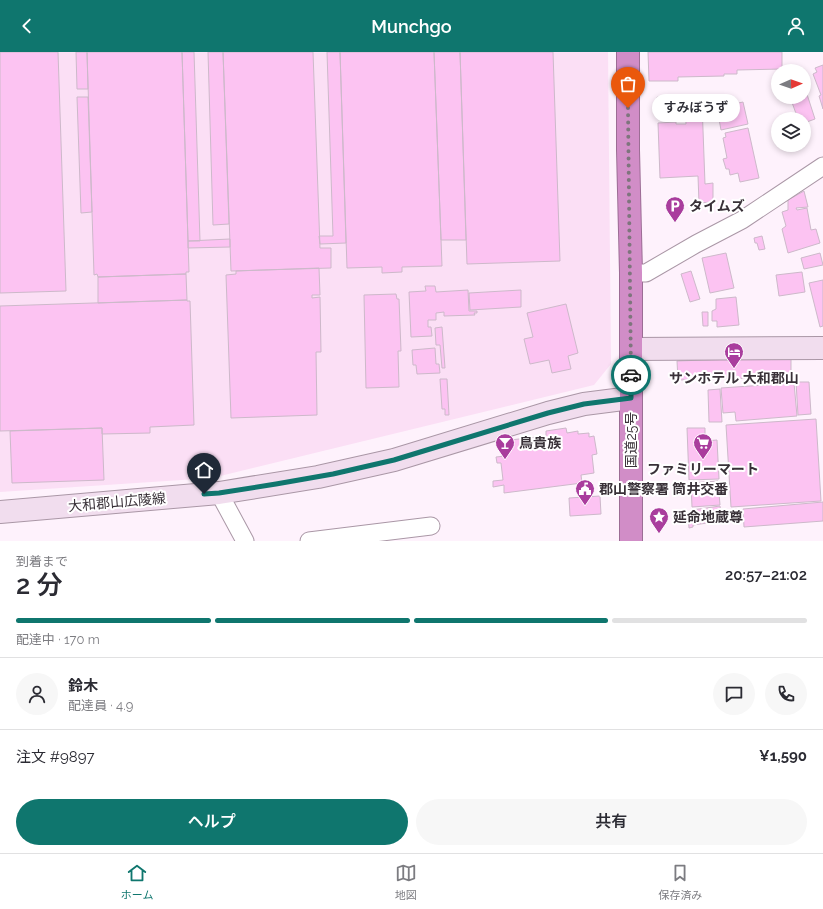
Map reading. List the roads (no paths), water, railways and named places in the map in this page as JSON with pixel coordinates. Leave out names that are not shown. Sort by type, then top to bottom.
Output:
[{"type":"highway","name":"国道25号","points":[[628,52],[631,541]]},
{"type":"main road","points":[[631,349],[823,348]]},
{"type":"main road","name":"大和郡山広陵線","points":[[0,512],[219,493],[318,477],[394,460],[548,413],[584,404],[631,398]]},
{"type":"street","points":[[630,273],[646,273],[696,244],[742,220],[823,166]]},
{"type":"street","points":[[219,493],[245,541]]},
{"type":"street","points":[[309,541],[431,526]]},
{"type":"place","name":"すみぼうず","points":[[628,108]]},
{"type":"place","name":"タイムズ","points":[[675,223]]},
{"type":"place","name":"サンホテル 大和郡山","points":[[734,369]]},
{"type":"place","name":"鳥貴族","points":[[505,460]]},
{"type":"place","name":"ファミリーマート","points":[[703,460]]},
{"type":"place","name":"郡山警察署 筒井交番","points":[[585,506]]},
{"type":"place","name":"延命地蔵尊","points":[[659,534]]}]
